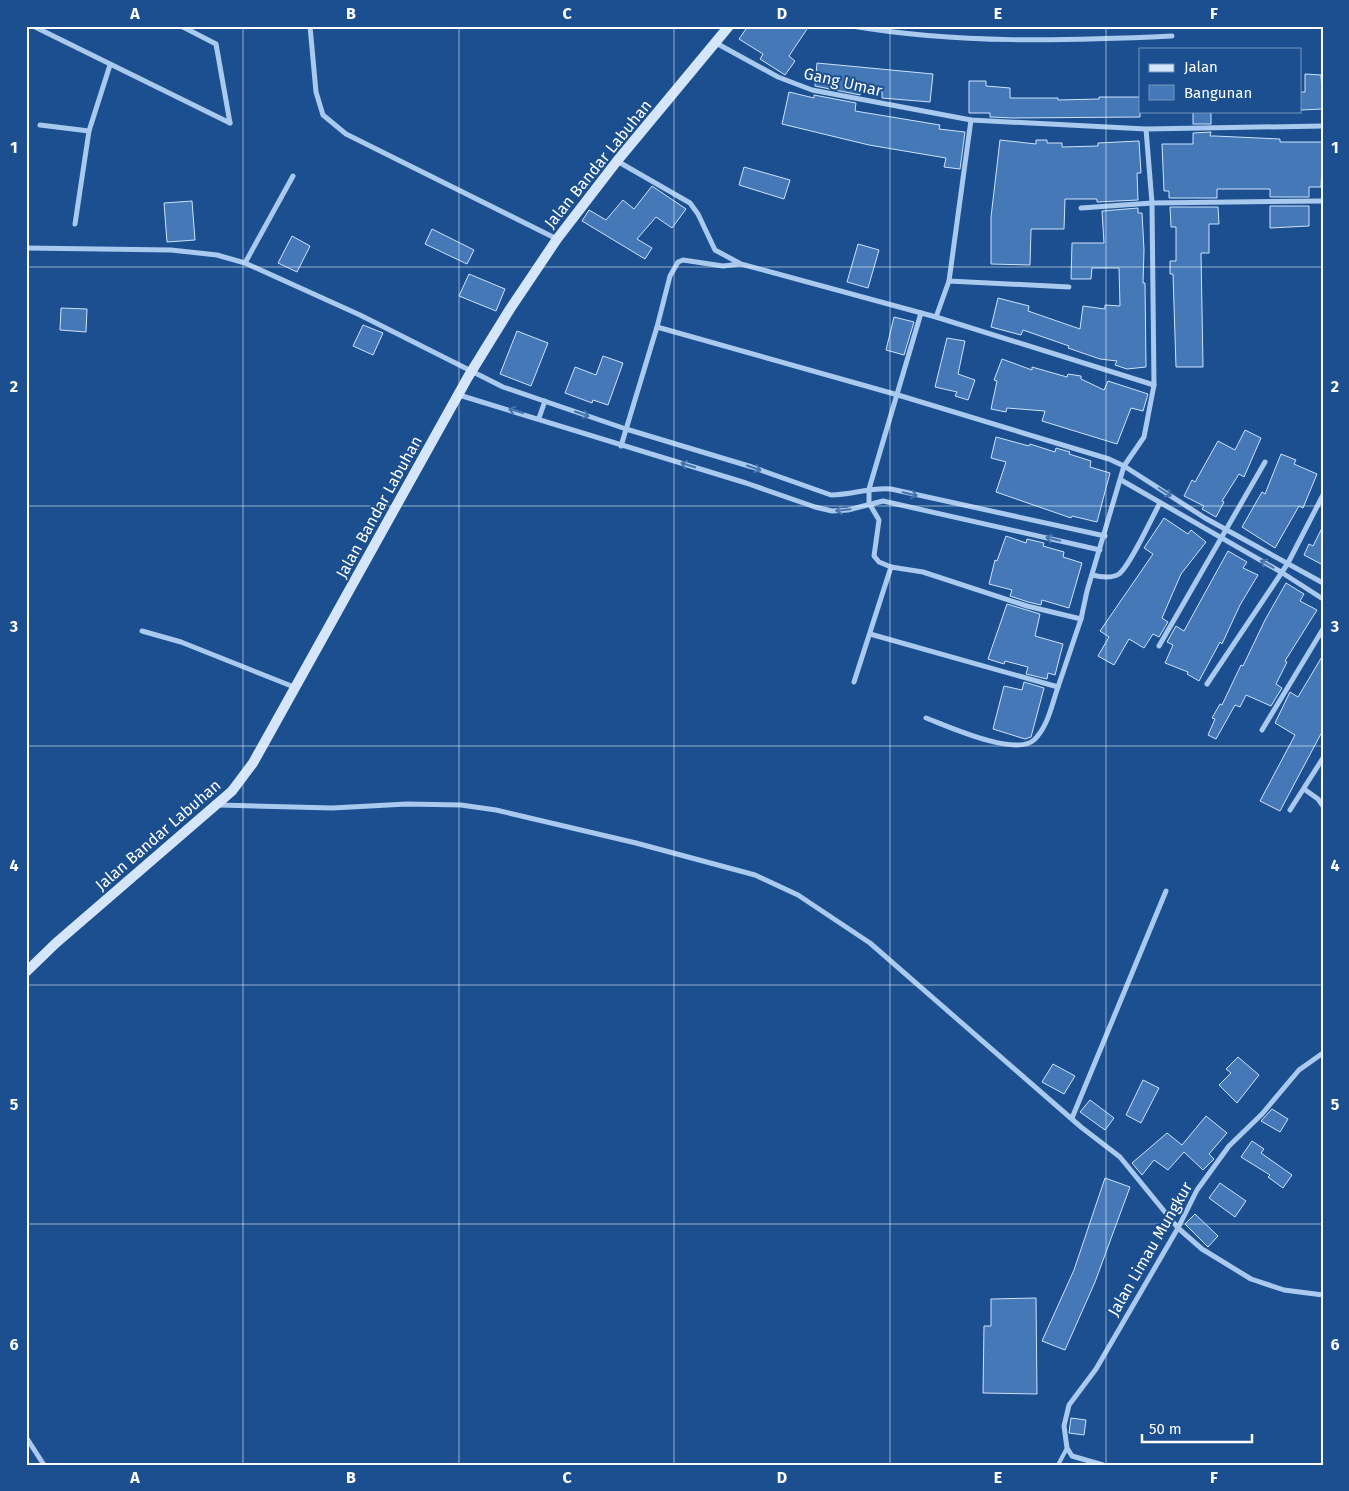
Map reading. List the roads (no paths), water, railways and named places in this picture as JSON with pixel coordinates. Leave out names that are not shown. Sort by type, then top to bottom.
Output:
[{"type":"main road","name":"Jalan Bandar Labuhan","points":[[26,972],[63,936],[219,805],[253,763],[472,372],[557,239],[617,161],[729,26]]},
{"type":"street","points":[[33,26],[230,123],[216,44],[180,26]]},
{"type":"street","points":[[310,26],[316,92],[323,115],[346,134],[557,239]]},
{"type":"street","points":[[852,26],[975,38],[1078,40],[1172,36]]},
{"type":"street","name":"Gang Umar","points":[[716,43],[778,77],[812,90],[971,120],[1146,129],[1323,126]]},
{"type":"street","points":[[75,224],[89,131],[110,65]]},
{"type":"street","points":[[936,317],[949,281],[971,120]]},
{"type":"street","points":[[40,125],[89,131]]},
{"type":"street","points":[[926,718],[1009,745],[1028,743],[1037,736],[1046,722],[1081,619],[1124,466],[1144,437],[1154,385],[1152,203],[1146,129]]},
{"type":"street","points":[[617,161],[690,203],[702,221],[715,250],[741,264],[936,317],[1154,385]]},
{"type":"street","points":[[245,263],[293,176]]},
{"type":"street","points":[[1081,208],[1152,203],[1323,201]]},
{"type":"street","points":[[26,248],[84,251],[171,250],[217,255],[245,263],[360,315],[503,387],[626,429],[752,467],[831,495],[845,495],[870,489],[890,489],[1104,536]]},
{"type":"street","points":[[622,446],[658,327],[670,276],[678,262],[683,260],[723,266],[741,264]]},
{"type":"street","points":[[949,281],[1069,287]]},
{"type":"street","points":[[921,313],[870,489],[869,503],[879,520],[874,556],[879,562],[891,567],[923,572],[1027,606],[1081,619]]},
{"type":"street","points":[[658,327],[898,395],[1082,450],[1124,466],[1226,529],[1323,583]]},
{"type":"street","points":[[459,395],[746,483],[815,507],[832,511],[848,510],[869,503],[889,502],[1100,550]]},
{"type":"street","points":[[539,418],[545,401]]},
{"type":"street","points":[[1159,646],[1265,462]]},
{"type":"street","points":[[1121,480],[1221,539],[1282,572],[1323,599]]},
{"type":"street","points":[[889,502],[890,489]]},
{"type":"street","points":[[1207,684],[1288,563],[1323,495]]},
{"type":"street","points":[[1092,575],[1101,578],[1118,575],[1127,565],[1160,503]]},
{"type":"street","points":[[854,682],[891,567]]},
{"type":"street","points":[[1262,730],[1323,629]]},
{"type":"street","points":[[142,631],[181,642],[294,687]]},
{"type":"street","points":[[870,634],[1058,687]]},
{"type":"street","points":[[1290,810],[1323,758]]},
{"type":"street","points":[[1304,789],[1318,799],[1323,806]]},
{"type":"street","points":[[219,805],[332,808],[407,804],[461,805],[496,810],[636,843],[754,875],[798,895],[870,943],[1120,1158],[1178,1228],[1221,1263],[1251,1280],[1284,1290],[1323,1295]]},
{"type":"street","points":[[1072,1118],[1166,891]]},
{"type":"street","name":"Jalan Limau Mungkur","points":[[1067,1448],[1064,1426],[1070,1405],[1096,1369],[1178,1228],[1197,1190],[1230,1146],[1262,1114],[1299,1070],[1323,1053]]},
{"type":"street","points":[[26,1437],[44,1465]]},
{"type":"street","points":[[1067,1448],[1072,1456],[1103,1465]]},
{"type":"lane","points":[[1058,1465],[1067,1448]]}]
